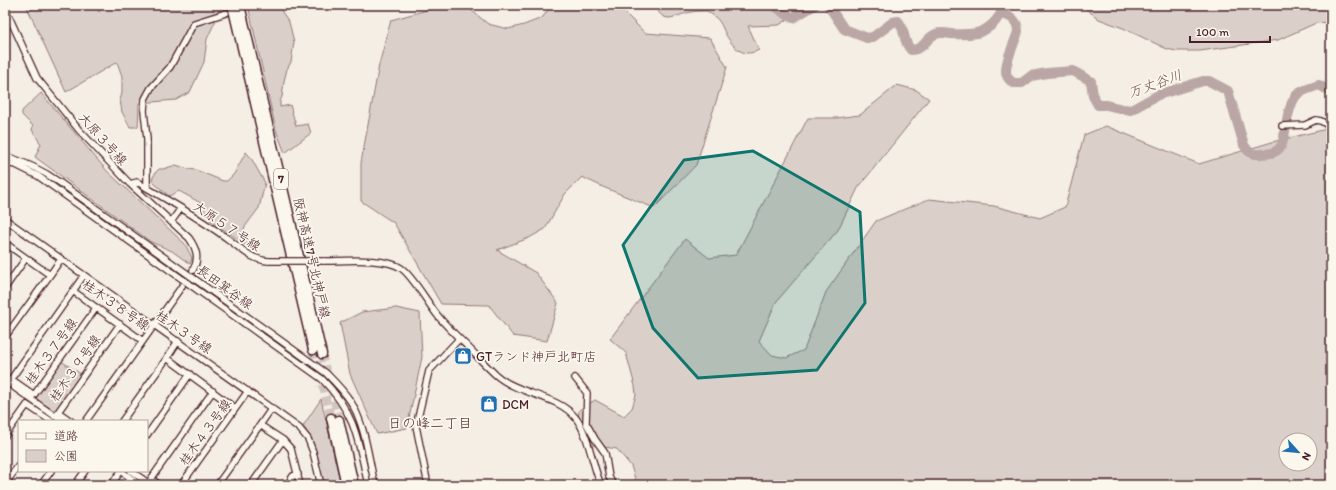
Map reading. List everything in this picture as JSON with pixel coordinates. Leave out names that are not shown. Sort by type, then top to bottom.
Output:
[{"type":"highway","name":"阪神高速7号北神戸線","points":[[232,5],[313,350]]},
{"type":"highway","name":"阪神高速7号北神戸線","points":[[240,5],[322,354]]},
{"type":"highway","points":[[346,485],[335,419],[354,485]]},
{"type":"street","name":"大原３号線","points":[[5,8],[37,78],[79,130],[130,184],[189,238],[195,246],[197,257],[196,266],[193,270]]},
{"type":"street","points":[[147,188],[147,139],[144,111],[145,99],[151,88],[170,67],[194,23],[226,13]]},
{"type":"street","points":[[1282,126],[1305,125],[1316,120],[1331,126]]},
{"type":"street","name":"長田箕谷線","points":[[5,156],[40,170],[59,182],[326,373],[338,385],[350,402],[361,422],[375,485]]},
{"type":"street","name":"長田箕谷線","points":[[5,163],[16,166],[38,176],[322,379],[334,391],[354,424],[368,485]]},
{"type":"street","points":[[130,184],[137,182],[181,208]]},
{"type":"street","name":"大原５７号線","points":[[171,222],[181,208],[258,260],[386,262],[402,268],[438,317],[496,375],[512,386],[557,403],[568,409],[582,428],[595,472],[602,485]]},
{"type":"street","name":"桂木３号線","points":[[5,219],[299,428],[308,439],[313,452],[321,485]]},
{"type":"street","points":[[5,243],[50,275]]},
{"type":"street","points":[[5,288],[26,258]]},
{"type":"street","points":[[5,337],[61,259]]},
{"type":"street","name":"桂木３８号線","points":[[84,275],[73,291],[96,308],[143,341],[155,325]]},
{"type":"street","points":[[155,325],[182,286]]},
{"type":"street","name":"桂木３７号線","points":[[73,291],[11,379],[34,394],[96,308]]},
{"type":"street","name":"桂木３９号線","points":[[70,420],[58,412],[120,324]]},
{"type":"street","points":[[428,485],[416,426],[429,371],[459,339]]},
{"type":"street","points":[[87,420],[143,341]]},
{"type":"street","points":[[123,420],[178,341]]},
{"type":"street","points":[[167,358],[236,408]]},
{"type":"street","points":[[148,434],[190,374]]},
{"type":"street","points":[[575,378],[588,393],[586,422],[605,454],[609,477],[613,485]]},
{"type":"street","points":[[5,381],[61,420]]},
{"type":"street","name":"桂木４３号線","points":[[160,485],[151,479],[213,391]]},
{"type":"street","name":"桂木４３号線","points":[[181,485],[248,391]]},
{"type":"street","points":[[5,436],[27,405],[50,420]]},
{"type":"street","points":[[217,485],[272,408]]},
{"type":"street","points":[[260,425],[283,440],[291,449],[300,485]]},
{"type":"street","points":[[586,441],[595,439]]},
{"type":"street","points":[[251,485],[283,440]]},
{"type":"street","points":[[5,484],[18,466]]},
{"type":"street","points":[[41,485],[50,472]]},
{"type":"street","points":[[75,485],[84,472]]},
{"type":"street","points":[[111,485],[121,472],[140,485]]},
{"type":"street","points":[[132,472],[151,485]]},
{"type":"street","points":[[287,485],[293,476],[298,474]]},
{"type":"highlighted area","points":[[753,151],[860,212],[865,303],[817,370],[698,378],[653,328],[623,245],[684,160]]},
{"type":"green space","points":[[26,5],[96,5],[99,12],[105,5],[219,5],[220,11],[207,39],[204,62],[190,92],[176,100],[139,103],[138,127],[130,127],[122,112],[120,100],[122,93],[122,76],[117,62],[66,92]]},
{"type":"green space","points":[[248,5],[255,5],[256,8],[259,5],[283,5],[281,8],[282,12],[289,22],[294,42],[291,62],[287,69],[284,81],[280,107],[290,105],[296,126],[308,124],[311,133],[285,153],[276,130]]},
{"type":"green space","points":[[445,5],[465,5],[488,24],[508,29],[542,18],[552,5],[617,5],[645,33],[710,38],[727,67],[696,165],[654,208],[582,177],[565,194],[545,229],[529,238],[497,250],[536,273],[558,303],[547,341],[513,336],[489,305],[441,304],[394,223],[361,201],[361,163],[379,65],[391,20]]},
{"type":"green space","points":[[657,5],[811,5],[779,25],[748,26],[759,50],[748,53],[740,51],[736,48],[726,35],[719,21],[707,11],[685,13],[667,18],[659,13],[655,7]]},
{"type":"green space","points":[[1081,5],[1331,5],[1331,22],[1316,23],[1278,40],[1200,51],[1176,51],[1167,49],[1123,28],[1099,19]]},
{"type":"green space","points":[[897,85],[916,90],[929,99],[858,188],[838,230],[776,302],[759,341],[772,355],[786,358],[804,350],[826,292],[876,221],[929,199],[994,206],[1040,218],[1065,207],[1084,135],[1106,126],[1199,164],[1272,142],[1331,128],[1331,485],[637,485],[631,466],[617,449],[592,445],[578,424],[579,410],[595,400],[624,416],[632,408],[636,395],[626,353],[610,339],[685,239],[709,258],[736,255],[808,118],[836,118],[860,115]]},
{"type":"green space","points":[[41,93],[107,171],[185,244],[192,258],[190,264],[172,251],[151,242],[35,157],[41,144],[32,130],[33,126],[22,115],[22,111]]},
{"type":"green space","points":[[246,152],[265,183],[259,208],[244,228],[249,247],[211,221],[199,202],[179,191],[169,196],[154,183],[152,179],[159,169],[176,165],[196,170],[223,181],[227,181],[234,174]]},
{"type":"green space","points":[[396,308],[420,313],[422,357],[407,428],[377,434],[350,374],[340,323],[362,312]]},
{"type":"green space","points":[[61,361],[81,374],[55,411],[35,399]]},
{"type":"green space","points":[[321,399],[341,485],[324,485],[317,454],[311,437],[303,426]]},
{"type":"waterway","name":"万丈谷川","points":[[774,5],[793,18],[815,5]]},
{"type":"waterway","name":"万丈谷川","points":[[828,5],[844,29],[867,38],[873,37],[893,22],[898,21],[902,28],[906,43],[911,50],[920,48],[930,38],[938,33],[973,34],[990,27],[1000,15],[1007,15],[1015,21],[1018,27],[1006,68],[1007,76],[1013,83],[1022,83],[1031,76],[1073,71],[1091,81],[1093,96],[1098,105],[1131,110],[1158,95],[1203,81],[1209,81],[1228,91],[1244,145],[1249,152],[1253,154],[1271,153],[1277,151],[1280,147],[1284,138],[1288,114],[1292,102],[1297,95],[1319,85],[1331,92]]},
{"type":"waterway","points":[[996,5],[997,12],[1000,15]]},
{"type":"tunnel","points":[[313,350],[331,418]]},
{"type":"tunnel","points":[[322,354],[339,420]]},
{"type":"place","name":"GTランド神戸北町店","points":[[463,356]]},
{"type":"place","name":"DCM","points":[[489,404]]},
{"type":"district","name":"日の峰二丁目","points":[[430,423]]}]
